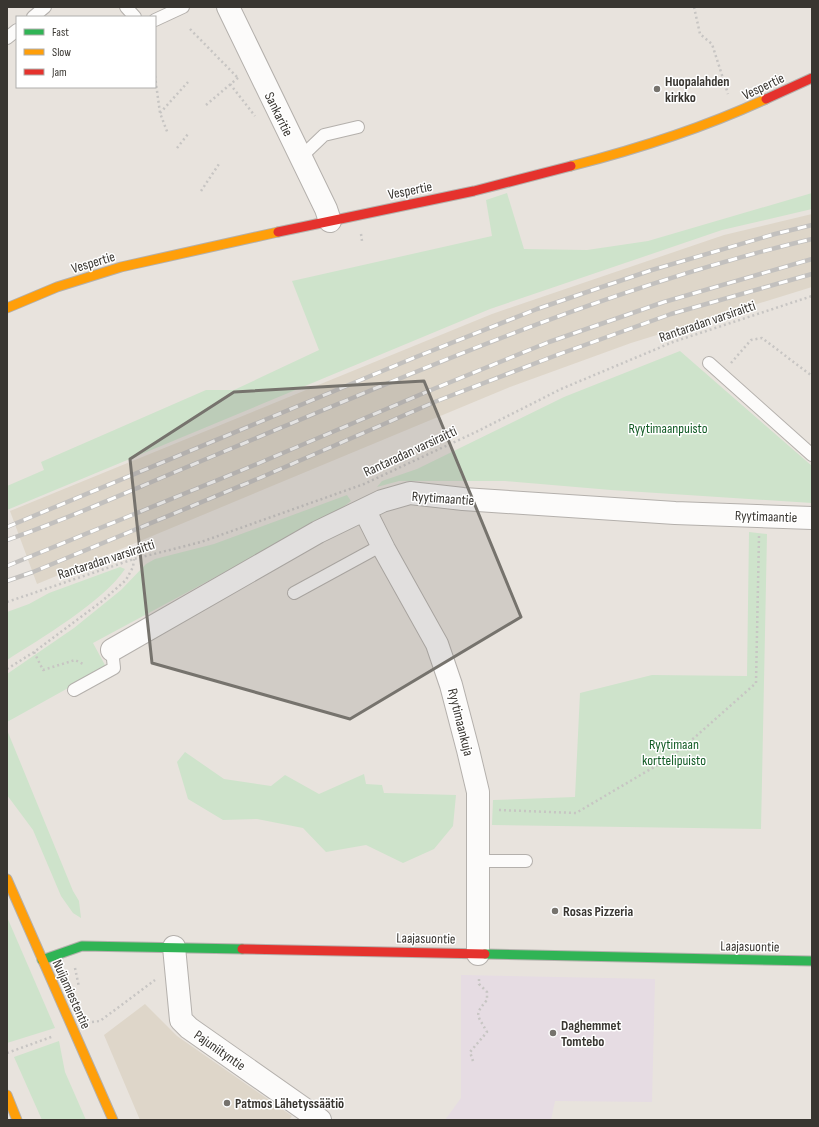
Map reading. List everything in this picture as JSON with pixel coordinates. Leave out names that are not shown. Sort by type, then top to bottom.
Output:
[{"type":"main road","name":"Vespertie","points":[[7,308],[57,287],[106,272],[330,221],[474,192],[617,154],[720,120],[812,78]]},
{"type":"main road","name":"Nuijamiestentie","points":[[7,879],[113,1120]]},
{"type":"main road","name":"Laajasuontie","points":[[42,960],[70,948],[82,946],[174,947],[479,962],[812,961]]},
{"type":"main road","points":[[7,1095],[17,1120]]},
{"type":"street","name":"Sankaritie","points":[[228,7],[326,208],[330,221]]},
{"type":"street","name":"Ryytimaantie","points":[[112,650],[318,532],[365,511],[382,501],[410,493],[463,499],[675,513],[812,518]]},
{"type":"street","name":"Ryytimaankuja","points":[[365,511],[382,545],[437,644],[451,685],[478,792],[477,860],[479,962]]},
{"type":"street","name":"Pajuniityntie","points":[[174,947],[181,1020],[189,1028],[320,1120]]},
{"type":"lane","points":[[34,16],[45,7]]},
{"type":"lane","points":[[126,7],[134,16]]},
{"type":"lane","points":[[156,20],[183,7]]},
{"type":"lane","points":[[7,38],[16,31]]},
{"type":"lane","points":[[300,157],[324,135],[358,127]]},
{"type":"lane","points":[[709,363],[812,454]]},
{"type":"lane","points":[[294,592],[382,545]]},
{"type":"lane","points":[[74,690],[114,668],[112,650]]},
{"type":"lane","points":[[477,860],[526,861]]},
{"type":"path","points":[[694,7],[700,34],[712,44],[730,99]]},
{"type":"path","points":[[190,29],[238,78]]},
{"type":"path","points":[[206,105],[255,63]]},
{"type":"path","points":[[160,113],[188,82]]},
{"type":"path","points":[[156,83],[160,113],[168,134]]},
{"type":"path","points":[[230,84],[255,116]]},
{"type":"path","points":[[177,148],[188,134]]},
{"type":"path","points":[[201,191],[219,164]]},
{"type":"path","name":"Rantaradan varsiraitti","points":[[7,602],[134,559],[201,542],[364,484],[476,432],[568,386],[673,342],[812,296]]},
{"type":"path","points":[[722,374],[751,340],[762,338],[812,376]]},
{"type":"path","points":[[499,810],[576,813],[666,760],[694,738],[756,683],[760,516]]},
{"type":"path","points":[[7,669],[34,652],[101,602],[126,580],[133,567],[134,559]]},
{"type":"path","points":[[34,652],[43,670],[75,660],[89,666]]},
{"type":"path","points":[[473,1061],[470,1052],[487,1032],[478,1018],[478,1011],[487,1000],[487,992],[479,984],[479,962]]},
{"type":"path","points":[[90,1022],[100,1021],[157,978]]},
{"type":"path","points":[[7,1053],[60,1034]]},
{"type":"highlighted area","points":[[424,381],[521,617],[350,719],[152,663],[130,459],[234,392]]},
{"type":"shaded area","points":[[812,214],[812,287],[631,343],[510,387],[37,584],[10,511],[492,314],[724,235]]},
{"type":"shaded area","points":[[461,975],[655,979],[652,1102],[555,1101],[551,1120],[445,1120],[461,1098]]},
{"type":"shaded area","points":[[145,1004],[177,1036],[292,1116],[289,1120],[140,1120],[104,1035]]},
{"type":"green space","points":[[507,193],[524,249],[587,250],[648,241],[812,193],[812,209],[722,230],[490,309],[7,510],[7,486],[44,470],[41,462],[206,390],[234,390],[319,350],[292,281],[492,236],[486,200]]},
{"type":"green space","name":"Ryytimaanpuisto","points":[[680,351],[812,466],[812,503],[611,490],[505,481],[399,481],[377,487],[382,481],[417,469],[564,397]]},
{"type":"green space","points":[[347,495],[351,501],[338,511],[93,643],[106,667],[7,722],[7,674],[74,628],[121,590],[146,564],[155,559],[214,544]]},
{"type":"green space","name":"Ryytimaan korttelipuisto","points":[[749,532],[767,534],[761,829],[492,825],[493,800],[575,797],[580,693],[652,675],[747,676]]},
{"type":"green space","points":[[120,567],[125,569],[102,594],[70,619],[7,660],[7,612],[29,604],[49,593]]},
{"type":"green space","points":[[7,730],[73,891],[79,901],[81,918],[73,913],[61,896],[33,830],[7,795]]},
{"type":"green space","points":[[185,752],[224,779],[271,786],[285,775],[319,794],[364,774],[366,784],[382,785],[384,793],[456,795],[453,826],[434,849],[403,863],[366,845],[326,852],[303,828],[257,819],[223,820],[188,799],[177,762]]},
{"type":"green space","points":[[7,917],[55,1028],[7,1043]]},
{"type":"green space","points":[[59,1041],[65,1072],[86,1120],[42,1120],[14,1057]]},
{"type":"railway","points":[[7,527],[416,357],[537,309],[652,270],[775,234],[812,225]]},
{"type":"railway","points":[[7,540],[75,514],[495,340],[652,284],[731,260],[812,239]]},
{"type":"railway","points":[[7,566],[257,464],[431,390],[549,342],[664,302],[812,259]]},
{"type":"railway","points":[[7,581],[33,572],[262,477],[437,401],[557,355],[671,314],[812,274]]},
{"type":"traffic: fast","points":[[42,960],[82,946],[242,949]]},
{"type":"traffic: fast","points":[[485,954],[812,961]]},
{"type":"traffic: slow","points":[[571,166],[670,137],[742,110],[766,99]]},
{"type":"traffic: slow","points":[[7,308],[57,287],[121,267],[278,232]]},
{"type":"traffic: slow","points":[[7,879],[113,1120]]},
{"type":"traffic: slow","points":[[7,1095],[17,1120]]},
{"type":"traffic: jam","points":[[766,99],[812,78]]},
{"type":"traffic: jam","points":[[278,232],[474,191],[571,166]]},
{"type":"traffic: jam","points":[[242,949],[485,954]]},
{"type":"place","name":"Huopalahden kirkko","points":[[657,89]]},
{"type":"place","name":"Rosas Pizzeria","points":[[555,911]]},
{"type":"place","name":"Daghemmet Tomtebo","points":[[553,1033]]},
{"type":"place","name":"Patmos Lähetyssäätiö","points":[[227,1103]]}]
